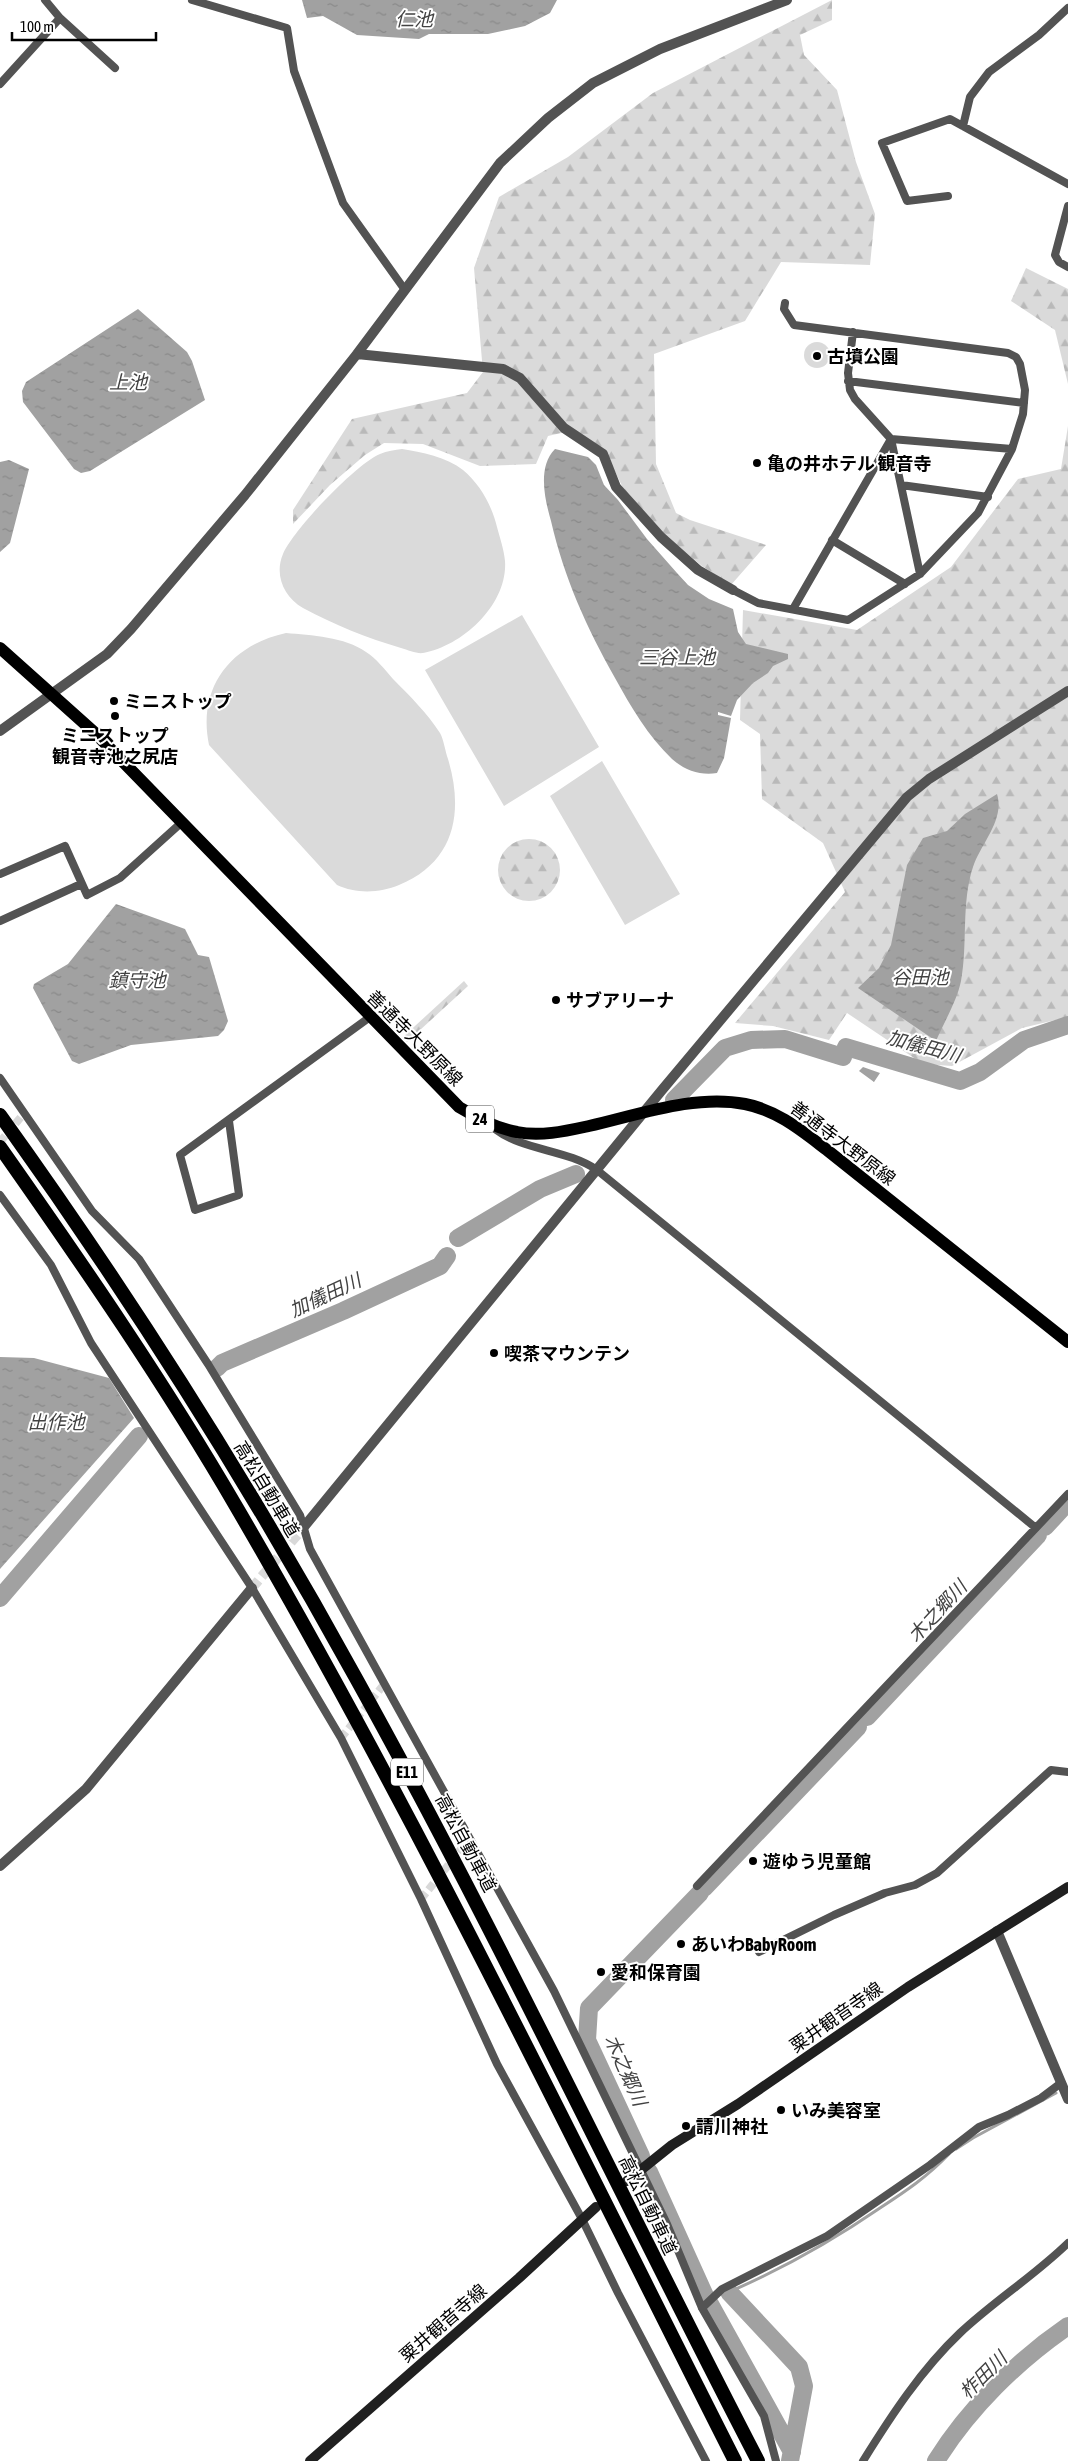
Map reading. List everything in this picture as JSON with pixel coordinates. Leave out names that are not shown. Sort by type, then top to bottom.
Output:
[{"type":"highway","name":"高松自動車道","points":[[0,1115],[64,1205],[131,1305],[252,1500],[356,1678],[484,1916],[668,2288],[758,2461]]},
{"type":"highway","name":"高松自動車道","points":[[0,1148],[115,1313],[246,1523],[338,1688],[464,1924],[735,2461]]},
{"type":"main road","name":"善通寺大野原線","points":[[0,648],[95,733],[447,1096],[459,1106],[490,1125],[518,1133],[546,1133],[570,1130],[643,1113],[722,1101],[746,1104],[770,1111],[794,1124],[1068,1342]]},
{"type":"main road","name":"粟井観音寺線","points":[[627,2181],[672,2145],[738,2104],[908,1987],[1068,1887]]},
{"type":"main road","name":"粟井観音寺線","points":[[310,2461],[519,2278],[596,2207]]},
{"type":"street","points":[[45,0],[60,18],[115,68]]},
{"type":"street","points":[[192,0],[287,28],[294,71],[343,203],[405,290]]},
{"type":"street","points":[[0,731],[50,693],[107,654],[131,629],[245,495],[356,354],[500,163],[548,118],[593,83],[660,49],[787,0]]},
{"type":"street","points":[[963,126],[970,97],[989,72],[1040,35],[1068,8]]},
{"type":"street","points":[[0,84],[60,18]]},
{"type":"street","points":[[948,196],[908,201],[882,143],[950,119],[1068,184]]},
{"type":"street","points":[[1068,206],[1055,255],[1059,262],[1068,267]]},
{"type":"street","points":[[356,354],[503,369],[512,372],[520,378],[564,428],[603,454],[616,487],[661,537],[698,570],[758,603],[848,620],[920,574],[978,513],[1012,449],[1020,427],[1024,403],[1020,364],[1016,357],[1008,352],[794,325],[784,309],[785,303]]},
{"type":"street","points":[[853,332],[848,381],[855,399],[891,439],[920,574]]},
{"type":"street","points":[[848,381],[1024,403]]},
{"type":"street","points":[[891,439],[1012,449]]},
{"type":"street","points":[[793,609],[891,439]]},
{"type":"street","points":[[901,485],[988,497]]},
{"type":"street","points":[[832,540],[905,584]]},
{"type":"street","points":[[302,1528],[643,1113],[907,797],[929,779],[1068,691]]},
{"type":"street","points":[[0,874],[65,846],[87,895],[120,878],[181,823]]},
{"type":"street","points":[[0,921],[81,884]]},
{"type":"street","points":[[229,1121],[239,1196],[195,1210],[180,1155],[370,1017]]},
{"type":"street","points":[[0,1078],[23,1115],[92,1211],[139,1259],[222,1386],[300,1515],[302,1528],[310,1549],[554,1991],[641,2168],[702,2308],[764,2416],[776,2461]]},
{"type":"street","points":[[490,1125],[508,1139],[584,1161],[598,1170],[1036,1528]]},
{"type":"street","points":[[0,1195],[51,1265],[91,1343],[252,1588],[341,1738],[421,1900],[497,2064],[582,2219],[618,2293],[706,2461]]},
{"type":"street","points":[[697,1886],[1068,1494]]},
{"type":"street","points":[[0,1866],[86,1789],[252,1588]]},
{"type":"street","points":[[759,1952],[885,1893],[915,1885],[937,1873],[967,1848],[1051,1770],[1068,1772]]},
{"type":"street","points":[[997,1932],[1068,2099]]},
{"type":"street","points":[[702,2308],[722,2289],[827,2236],[930,2165],[979,2127],[1033,2102],[1061,2083]]},
{"type":"street","points":[[863,2461],[902,2401],[933,2361],[960,2333],[1068,2243]]},
{"type":"green space","points":[[832,0],[832,20],[800,35],[804,55],[837,90],[856,162],[875,214],[870,265],[781,262],[745,321],[654,354],[656,464],[676,513],[690,520],[766,545],[731,585],[702,566],[668,538],[623,488],[604,449],[570,431],[548,436],[536,464],[480,466],[423,444],[384,443],[365,455],[330,485],[293,524],[293,510],[352,419],[467,393],[483,372],[474,268],[499,197],[568,157],[653,93]]},
{"type":"green space","points":[[1026,268],[1068,289],[1068,384],[1055,330],[1011,301]]},
{"type":"green space","name":"古墳公園","points":[[817,342],[827,345],[830,355],[827,365],[817,368],[807,365],[804,355],[807,345]]},
{"type":"green space","points":[[1068,426],[1068,1017],[1022,1028],[952,1066],[923,1064],[847,1013],[829,1040],[773,1026],[735,1023],[845,892],[823,843],[762,799],[760,734],[740,720],[743,610],[857,630],[951,567],[1018,479],[1061,469]]},
{"type":"green space","points":[[402,449],[442,458],[457,465],[469,476],[480,489],[492,511],[505,561],[504,577],[499,593],[491,607],[480,620],[453,642],[423,653],[412,652],[363,635],[303,608],[286,592],[280,577],[280,562],[289,543],[326,499],[369,460],[383,453]]},
{"type":"green space","points":[[522,615],[599,747],[504,806],[425,670]]},
{"type":"green space","points":[[286,633],[338,640],[366,652],[377,661],[418,705],[441,736],[453,779],[455,798],[454,816],[450,833],[443,849],[433,863],[418,875],[399,885],[384,890],[360,891],[337,885],[209,745],[208,705],[214,687],[222,672],[234,658],[249,647]]},
{"type":"green space","points":[[602,761],[680,894],[625,925],[550,796]]},
{"type":"green space","points":[[529,839],[541,842],[551,848],[557,858],[560,870],[557,882],[551,892],[541,898],[529,901],[517,898],[507,892],[501,882],[498,870],[501,858],[507,848],[517,842]]},
{"type":"green space","points":[[464,981],[468,986],[407,1042],[403,1037]]},
{"type":"water","name":"仁池","points":[[302,0],[557,0],[550,13],[525,26],[488,34],[429,34],[419,39],[357,35],[323,16],[307,18]]},
{"type":"water","name":"上池","points":[[138,309],[187,352],[192,361],[205,400],[90,471],[81,473],[74,469],[23,402],[22,391],[26,382]]},
{"type":"water","name":"三谷上池","points":[[555,449],[588,457],[596,465],[604,485],[618,500],[647,539],[688,585],[709,599],[733,609],[738,632],[746,644],[788,654],[788,659],[773,666],[768,673],[753,683],[737,700],[731,716],[718,712],[718,715],[731,718],[724,758],[717,773],[705,774],[687,769],[677,763],[663,750],[634,710],[595,640],[577,602],[563,563],[545,494],[544,474],[546,465],[549,456]]},
{"type":"water","points":[[9,460],[29,469],[10,543],[0,552],[0,462]]},
{"type":"water","name":"谷田池","points":[[997,794],[998,813],[973,867],[969,881],[961,981],[936,1041],[858,988],[879,968],[891,945],[907,865],[923,838],[947,831],[965,814]]},
{"type":"water","name":"鎮守池","points":[[116,904],[185,929],[198,955],[209,957],[228,1021],[224,1030],[218,1036],[131,1045],[79,1064],[72,1061],[33,988],[34,984],[68,964]]},
{"type":"water","points":[[863,1067],[880,1073],[874,1082],[859,1071]]},
{"type":"water","name":"出作池","points":[[0,1357],[34,1358],[109,1378],[134,1418],[0,1569]]},
{"type":"waterway","name":"加儀田川","points":[[846,1047],[960,1081],[980,1072],[1024,1040],[1068,1025]]},
{"type":"waterway","name":"加儀田川","points":[[674,1100],[725,1048],[751,1040],[785,1039],[843,1057]]},
{"type":"waterway","name":"加儀田川","points":[[458,1238],[540,1189],[576,1174]]},
{"type":"waterway","name":"加儀田川","points":[[217,1368],[222,1363],[343,1311],[440,1266],[447,1256]]},
{"type":"waterway","name":"加儀田川","points":[[0,1598],[139,1436]]},
{"type":"waterway","name":"木之郷川","points":[[1045,1527],[1068,1502]]},
{"type":"waterway","name":"木之郷川","points":[[867,1717],[1038,1535]]},
{"type":"waterway","name":"木之郷川","points":[[704,1888],[858,1727]]},
{"type":"waterway","name":"木之郷川","points":[[641,2156],[587,2040],[589,2008],[700,1893]]},
{"type":"waterway","points":[[956,2149],[1056,2093]]},
{"type":"waterway","points":[[729,2292],[787,2264],[844,2232],[899,2196],[933,2170],[949,2154]]},
{"type":"waterway","name":"木之郷川","points":[[649,2172],[706,2298]]},
{"type":"waterway","name":"木之郷川","points":[[729,2292],[799,2367],[804,2386],[790,2461]]},
{"type":"waterway","name":"木之郷川","points":[[710,2304],[792,2452]]},
{"type":"waterway","name":"柞田川","points":[[936,2461],[963,2422],[995,2387],[1030,2354],[1068,2326]]},
{"type":"tunnel","points":[[0,1142],[21,1117]]},
{"type":"tunnel","points":[[252,1588],[303,1528]]},
{"type":"tunnel","points":[[341,1738],[385,1683]]},
{"type":"tunnel","points":[[421,1899],[470,1838]]},
{"type":"place","name":"古墳公園","points":[[817,356]]},
{"type":"place","name":"亀の井ホテル 観音寺","points":[[757,463]]},
{"type":"place","name":"ミニストップ","points":[[114,701]]},
{"type":"place","name":"ミニストップ 観音寺池之尻店","points":[[115,716]]},
{"type":"place","name":"サブアリーナ","points":[[556,1000]]},
{"type":"place","name":"喫茶マウンテン","points":[[494,1353]]},
{"type":"place","name":"遊ゆう児童館","points":[[753,1861]]},
{"type":"place","name":"あいわBabyRoom","points":[[681,1944]]},
{"type":"place","name":"愛和保育園","points":[[601,1972]]},
{"type":"place","name":"いみ美容室","points":[[781,2110]]},
{"type":"place","name":"請川神社","points":[[686,2126]]}]
